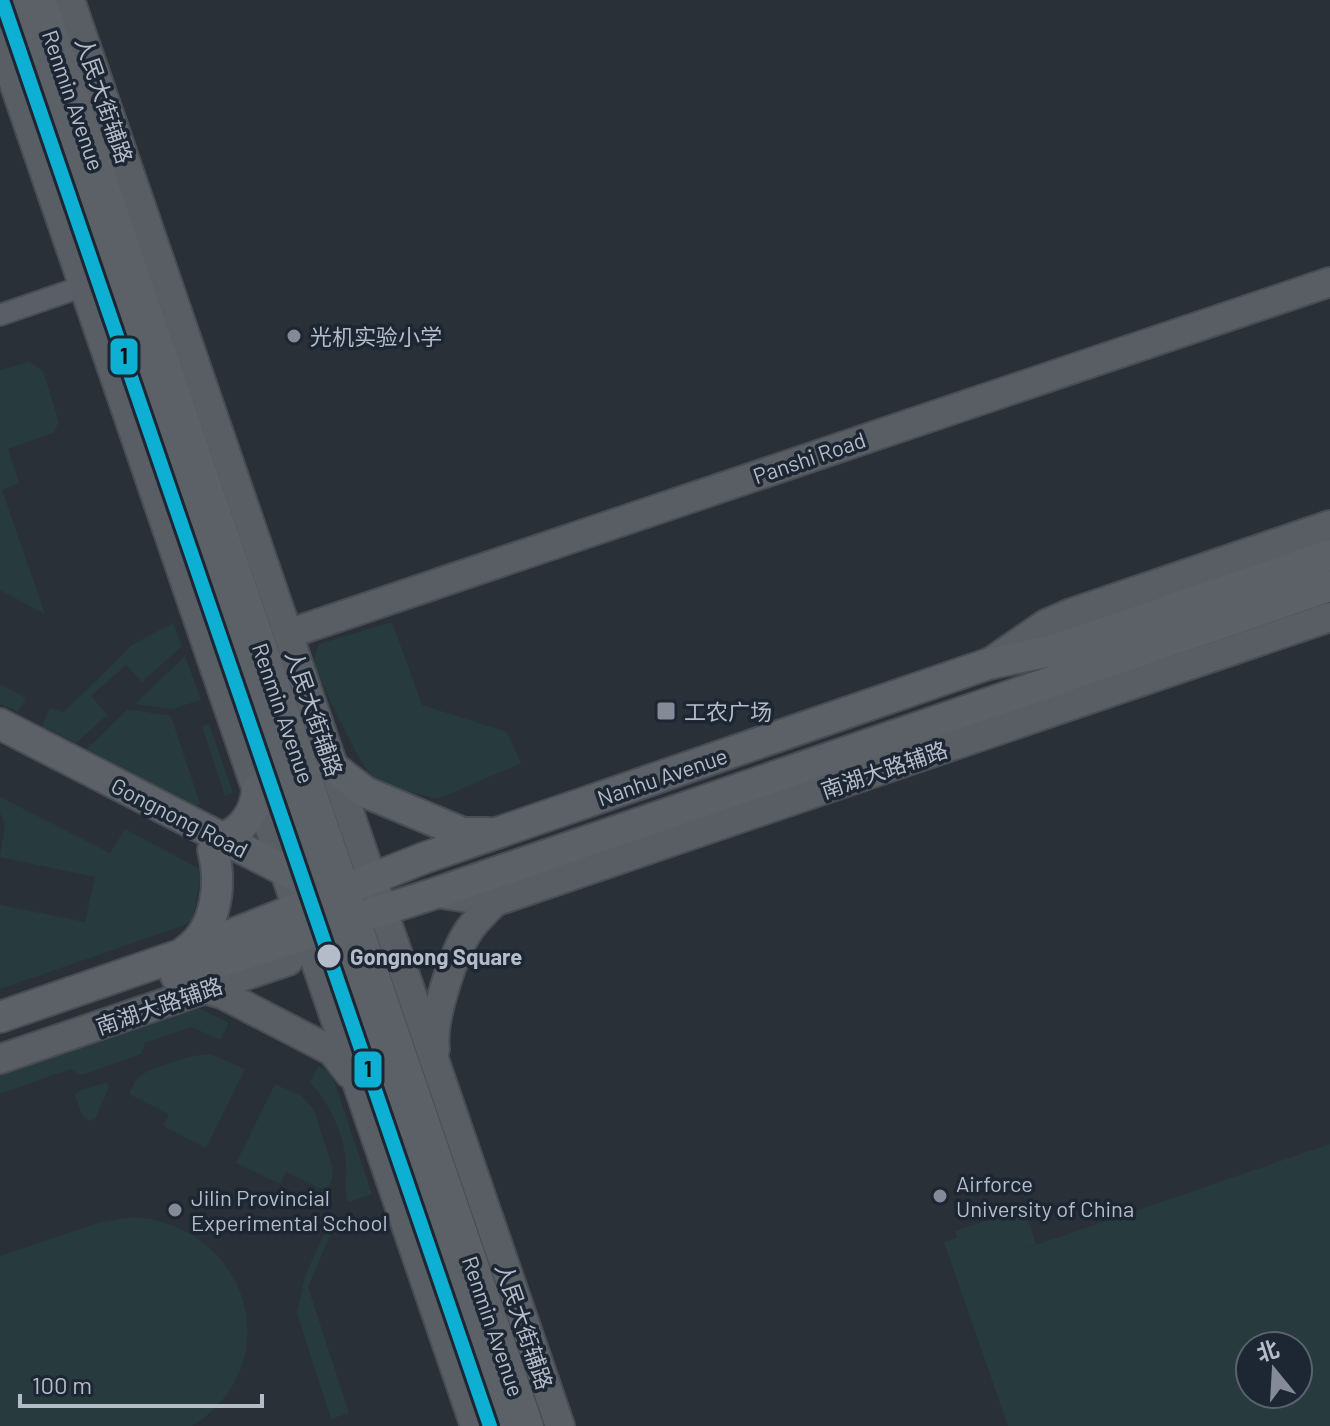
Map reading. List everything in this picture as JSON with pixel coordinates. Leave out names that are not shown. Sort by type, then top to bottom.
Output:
[{"type":"main road","name":"Renmin Avenue","points":[[16,0],[506,1426]]},
{"type":"main road","name":"Renmin Avenue","points":[[40,0],[327,901],[528,1426]]},
{"type":"main road","name":"人民大街辅路","points":[[70,0],[333,767],[327,901],[439,1074],[560,1426]]},
{"type":"main road","points":[[0,42],[257,790],[327,901],[361,1093],[475,1426]]},
{"type":"main road","name":"Panshi Road","points":[[288,634],[1330,282]]},
{"type":"main road","points":[[988,664],[1046,624],[1069,614],[1330,525]]},
{"type":"main road","name":"Nanhu Avenue","points":[[0,1037],[498,832],[988,664],[1050,651],[1330,555]]},
{"type":"main road","name":"Nanhu Avenue","points":[[0,1017],[327,901],[436,893],[1330,586]]},
{"type":"main road","name":"南湖大路辅路","points":[[436,893],[494,902],[1330,617]]},
{"type":"main road","name":"Gongnong Road","points":[[0,724],[327,901]]},
{"type":"main road","name":"Gongnong Road","points":[[0,739],[217,844]]},
{"type":"main road","points":[[333,767],[365,792],[463,833],[498,832]]},
{"type":"main road","points":[[180,955],[197,943],[210,923],[218,876],[217,844],[236,832],[246,821],[256,801],[257,790]]},
{"type":"main road","name":"南湖大路辅路","points":[[0,1059],[288,961],[327,901]]},
{"type":"main road","points":[[439,1074],[434,1042],[442,996],[468,931],[494,902]]},
{"type":"main road","points":[[204,989],[222,994],[332,1051],[345,1065],[361,1093]]},
{"type":"street","points":[[0,315],[84,286]]},
{"type":"green space","points":[[29,362],[43,371],[59,422],[53,433],[8,449],[19,483],[2,490],[45,614],[0,590],[0,370]]},
{"type":"green space","points":[[392,622],[422,705],[507,732],[521,763],[438,799],[394,788],[373,779],[332,703],[317,671],[315,658],[319,644]]},
{"type":"green space","points":[[173,623],[182,646],[142,682],[126,665],[91,696],[107,715],[76,743],[42,726],[50,707],[63,713],[132,645]]},
{"type":"green space","points":[[185,656],[201,700],[172,709],[135,704]]},
{"type":"green space","points":[[0,684],[26,698],[18,712],[0,703]]},
{"type":"green space","points":[[128,709],[171,716],[200,804],[195,806],[86,750]]},
{"type":"green space","points":[[209,724],[233,793],[225,796],[202,726]]},
{"type":"green space","points":[[0,797],[110,853],[125,829],[202,870],[193,918],[188,924],[0,989],[0,905],[85,922],[95,877],[0,857],[5,824],[0,813]]},
{"type":"green space","points":[[192,1005],[229,1023],[220,1040],[192,1027],[145,1043],[141,1054],[82,1075],[70,1069],[0,1094],[0,1071]]},
{"type":"green space","points":[[210,1054],[245,1069],[206,1148],[163,1126],[169,1114],[129,1094],[139,1077],[153,1069]]},
{"type":"green space","points":[[318,1066],[331,1072],[372,1194],[348,1202],[345,1154],[339,1131],[324,1099],[310,1083]]},
{"type":"green space","points":[[104,1083],[109,1087],[95,1119],[88,1121],[82,1115],[75,1095]]},
{"type":"green space","points":[[275,1084],[301,1096],[314,1110],[333,1169],[326,1191],[286,1172],[280,1184],[236,1163]]},
{"type":"green space","points":[[1330,1144],[1330,1426],[1008,1426],[944,1242],[957,1238],[955,1231],[1024,1208],[1036,1244],[1024,1249]]},
{"type":"green space","points":[[131,1217],[171,1225],[204,1243],[228,1269],[243,1300],[247,1334],[241,1368],[223,1399],[192,1426],[0,1426],[0,1256],[98,1223]]},
{"type":"green space","points":[[330,1221],[335,1223],[308,1287],[349,1413],[331,1419],[297,1313],[305,1276]]},
{"type":"transit line","name":"1","points":[[2,0],[490,1426]]},
{"type":"place","name":"光机实验小学","points":[[294,336]]},
{"type":"place","name":"工农广场","points":[[666,711]]},
{"type":"place","name":"Gongnong Square","points":[[329,956]]},
{"type":"place","name":"Airforce University of China","points":[[940,1196]]},
{"type":"place","name":"Jilin Provincial Experimental School","points":[[175,1210]]}]
